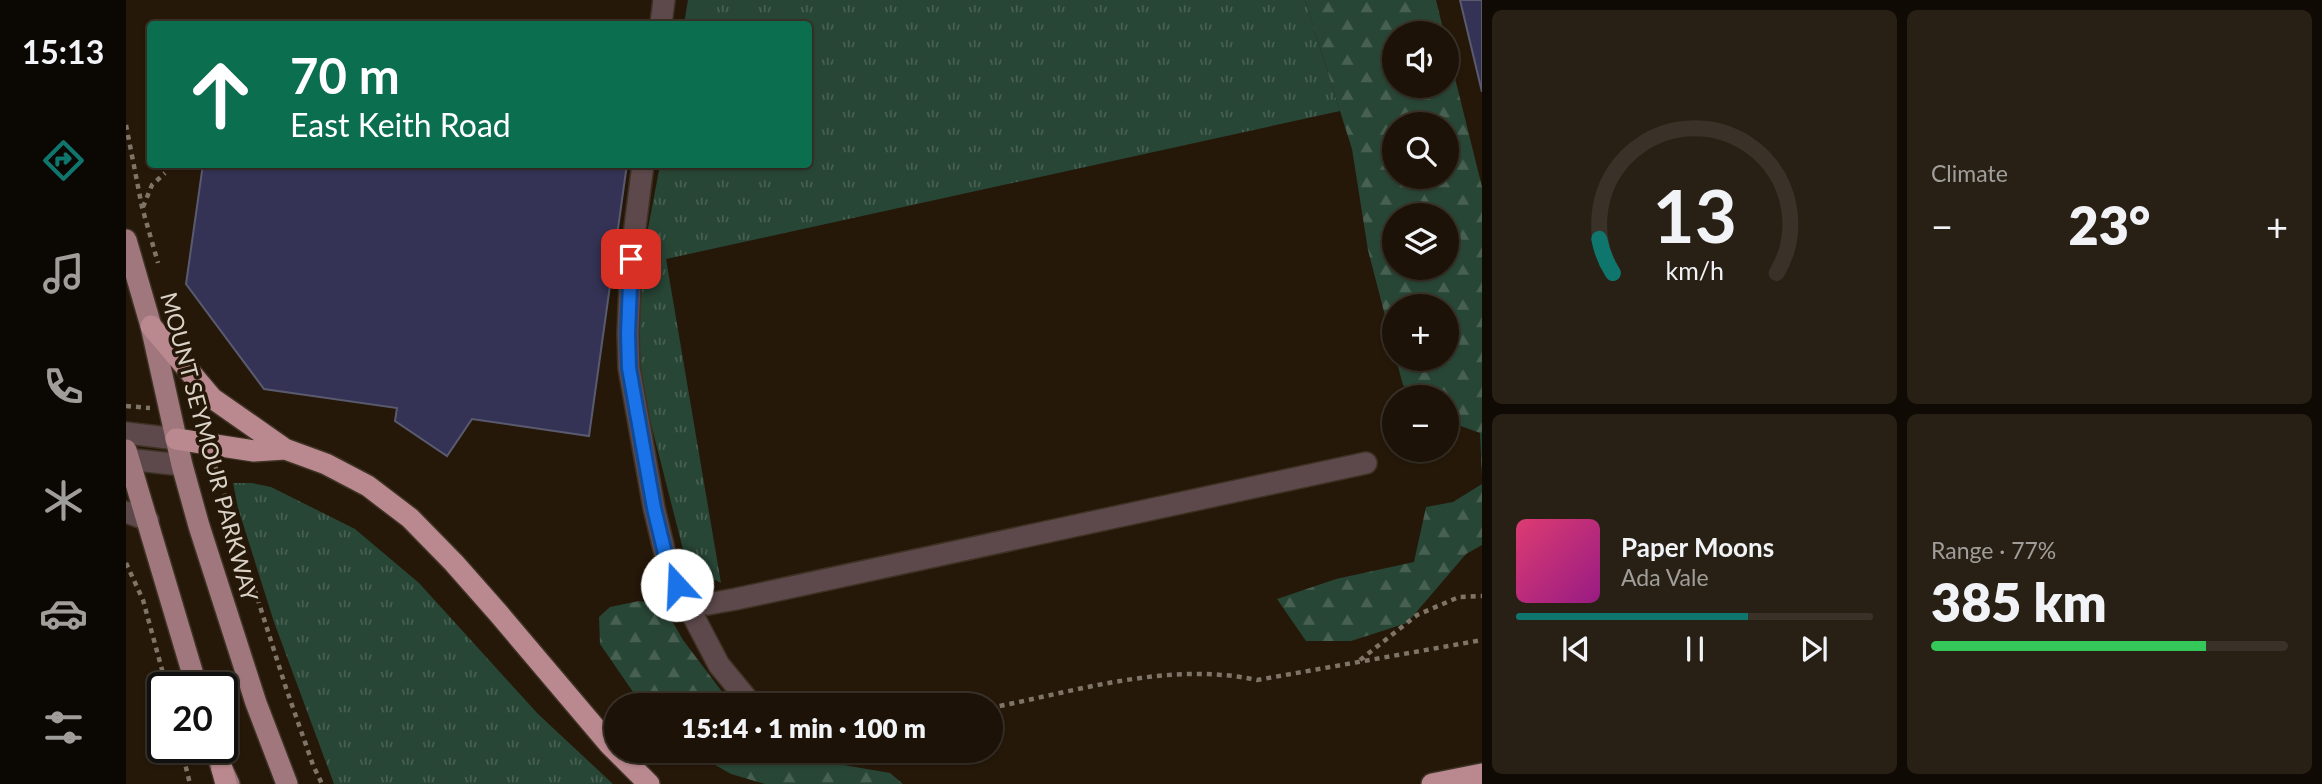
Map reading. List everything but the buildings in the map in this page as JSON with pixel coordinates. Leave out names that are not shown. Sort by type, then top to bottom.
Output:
[{"type":"highway","points":[[151,326],[212,398],[285,449],[326,464],[368,486],[410,518],[472,583],[608,744],[649,784]]},
{"type":"highway","points":[[176,439],[254,451],[285,449]]},
{"type":"highway","points":[[1432,784],[1482,774]]},
{"type":"main road","name":"MOUNT SEYMOUR PARKWAY","points":[[126,240],[151,326],[182,465],[208,555],[256,703],[287,784]]},
{"type":"main road","points":[[127,456],[192,672]]},
{"type":"street","points":[[661,21],[664,0]]},
{"type":"street","points":[[642,168],[631,259],[629,368],[654,508],[669,570],[719,665],[742,693]]},
{"type":"street","points":[[126,433],[176,439]]},
{"type":"street","points":[[127,456],[182,465]]},
{"type":"street","points":[[677,585],[708,604],[1366,463]]},
{"type":"street","points":[[126,512],[148,520]]},
{"type":"path","points":[[126,125],[142,207],[161,274]]},
{"type":"path","points":[[142,207],[152,185],[165,173]]},
{"type":"path","points":[[164,287],[177,323]]},
{"type":"path","points":[[223,489],[286,688],[322,784]]},
{"type":"path","points":[[126,563],[143,600],[163,672]]},
{"type":"path","points":[[1359,660],[1417,615],[1459,597],[1482,596]]},
{"type":"path","points":[[1003,705],[1127,680],[1193,673],[1234,675],[1257,680],[1482,640]]},
{"type":"path","points":[[185,763],[190,784]]},
{"type":"green space","points":[[688,0],[1305,0],[1340,111],[666,259],[721,583],[687,565],[628,334],[659,168],[812,168],[812,21],[684,21]]},
{"type":"green space","points":[[1305,0],[1436,0],[1441,21],[1382,21],[1382,98],[1459,98],[1459,94],[1482,187],[1482,478],[1480,433],[1459,425],[1459,385],[1403,385],[1399,371],[1459,371],[1459,294],[1382,294],[1382,304],[1368,250],[1352,149]]},
{"type":"green space","points":[[233,483],[271,487],[355,529],[419,583],[538,714],[613,784],[334,784],[274,622],[238,508]]},
{"type":"green space","points":[[1482,484],[1482,545],[1466,554],[1407,623],[1351,641],[1306,641],[1277,599],[1336,579],[1414,562],[1426,507],[1453,502]]},
{"type":"green space","points":[[639,601],[663,605],[683,640],[723,693],[634,693],[600,644],[599,617],[610,607]]},
{"type":"green space","points":[[712,763],[832,763],[890,773],[903,784],[765,784],[731,774]]},
{"type":"route","points":[[631,259],[629,368],[654,508],[669,570],[677,585]]}]
